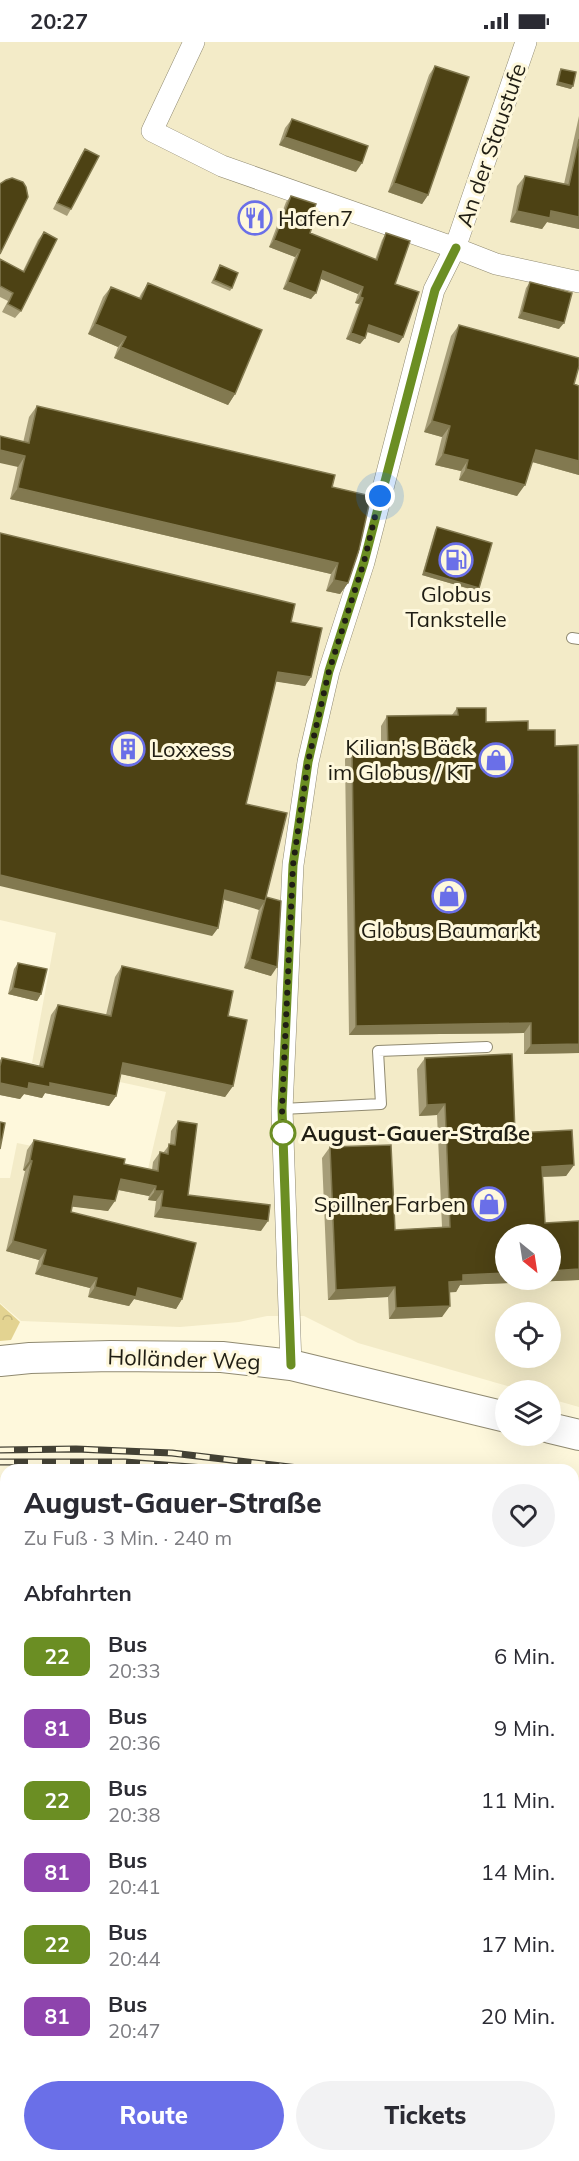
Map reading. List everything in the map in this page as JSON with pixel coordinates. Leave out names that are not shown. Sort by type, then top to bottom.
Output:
[{"type":"main road","name":"Holländer Weg","points":[[0,1361],[111,1356],[222,1357],[291,1365],[495,1414]]},
{"type":"main road","points":[[561,1431],[579,1435]]},
{"type":"street","points":[[194,42],[152,131],[222,166],[496,264],[579,282]]},
{"type":"street","name":"An der Staustufe","points":[[456,248],[526,42]]},
{"type":"street","points":[[291,1365],[282,1109],[293,865],[308,762],[329,671],[364,562],[435,290],[456,248]]},
{"type":"street","points":[[0,2150],[0,2161]]},
{"type":"lane","points":[[282,1109],[381,1104],[378,1051],[487,1047]]},
{"type":"shaded area","points":[[0,42],[579,42],[579,1407],[561,1402],[561,1380],[495,1380],[495,1383],[358,1343],[304,1316],[267,1316],[239,1322],[180,1327],[21,1321],[0,1303],[0,1178],[10,1178],[17,1143],[148,1169],[166,1092],[32,1063],[56,933],[0,920]]},
{"type":"green space","points":[[0,1304],[20,1322],[11,1340],[0,1341]]},
{"type":"building","points":[[435,66],[469,77],[428,195],[394,183]]},
{"type":"building","points":[[561,69],[576,72],[573,86],[558,82]]},
{"type":"building","points":[[292,119],[368,146],[362,163],[285,137]]},
{"type":"building","points":[[579,139],[579,217],[551,211],[550,218],[517,211],[525,176],[569,185]]},
{"type":"building","points":[[85,149],[99,156],[71,209],[57,203]]},
{"type":"building","points":[[12,178],[23,182],[28,197],[0,254],[0,184]]},
{"type":"building","points":[[291,196],[316,204],[311,216],[315,218],[310,233],[377,260],[386,233],[410,241],[395,284],[419,292],[403,337],[369,325],[365,338],[351,333],[363,298],[360,297],[363,287],[323,271],[316,293],[288,282],[300,250],[274,240]]},
{"type":"building","points":[[44,232],[57,239],[21,311],[8,304],[13,293],[0,286],[0,259],[24,272]]},
{"type":"building","points":[[220,265],[238,273],[232,288],[214,280]]},
{"type":"building","points":[[530,282],[572,293],[564,323],[522,312]]},
{"type":"building","points":[[148,283],[262,330],[235,394],[121,347],[126,337],[95,324],[111,287],[141,299]]},
{"type":"building","points":[[459,325],[579,358],[574,384],[579,386],[579,461],[536,450],[525,485],[466,469],[468,460],[443,454],[450,426],[432,421]]},
{"type":"building","points":[[37,406],[335,475],[332,487],[371,496],[359,550],[348,583],[334,580],[338,563],[18,488],[25,456],[0,450],[0,436],[29,443]]},
{"type":"building","name":"Globus Tankstelle","points":[[437,527],[492,543],[479,588],[424,572]]},
{"type":"building","name":"Loxxess","points":[[0,533],[295,604],[291,622],[322,628],[311,677],[278,672],[246,804],[287,813],[265,901],[225,890],[218,928],[0,875]]},
{"type":"building","name":"Globus Baumarkt","points":[[457,708],[486,708],[486,722],[528,721],[528,730],[555,730],[555,746],[578,745],[579,1044],[531,1045],[531,1023],[356,1026],[352,750],[388,749],[387,716],[458,715]]},
{"type":"building","points":[[266,897],[281,901],[277,967],[250,959]]},
{"type":"building","points":[[18,963],[47,969],[41,994],[13,988]]},
{"type":"building","points":[[122,966],[233,991],[228,1016],[247,1020],[233,1086],[123,1063],[116,1096],[50,1083],[50,1087],[29,1083],[28,1089],[0,1083],[2,1058],[43,1067],[58,1005],[111,1016]]},
{"type":"building","name":"Spillner Farben","points":[[512,1054],[515,1133],[572,1130],[574,1165],[542,1167],[545,1223],[579,1221],[579,1269],[561,1270],[561,1224],[495,1224],[495,1274],[463,1275],[463,1281],[449,1282],[450,1306],[396,1308],[395,1287],[336,1290],[330,1147],[391,1145],[395,1230],[450,1227],[445,1104],[427,1105],[425,1058]]},
{"type":"building","points":[[178,1121],[197,1124],[188,1195],[270,1205],[268,1221],[161,1207],[163,1191],[155,1191],[156,1186],[121,1179],[115,1201],[74,1196],[71,1212],[196,1243],[182,1299],[138,1288],[136,1297],[95,1287],[97,1278],[42,1265],[46,1250],[13,1241],[32,1161],[30,1160],[34,1140],[125,1159],[124,1164],[158,1171],[160,1152],[168,1154],[169,1144],[175,1145]]},
{"type":"building","points":[[0,1122],[5,1123],[0,1149]]},
{"type":"railway","points":[[0,1450],[76,1449],[172,1453],[265,1464]]},
{"type":"railway","points":[[0,1462],[152,1464]]},
{"type":"bus line","name":"22","points":[[291,1365],[282,1109],[293,865],[308,762],[329,671],[364,562],[402,409],[435,290],[456,248]]},
{"type":"place","name":"Hafen7","points":[[255,218]]},
{"type":"place","name":"Globus Tankstelle","points":[[456,560]]},
{"type":"place","name":"Loxxess","points":[[128,749]]},
{"type":"place","name":"Kilian's Bäck im Globus / KT","points":[[496,760]]},
{"type":"place","name":"Globus Baumarkt","points":[[449,896]]},
{"type":"place","name":"August-Gauer-Straße","points":[[283,1133]]},
{"type":"place","name":"Spillner Farben","points":[[489,1204]]},
{"type":"route","points":[[283,1133],[282,1109],[293,865],[308,762],[329,671],[364,562],[380,496]]}]
